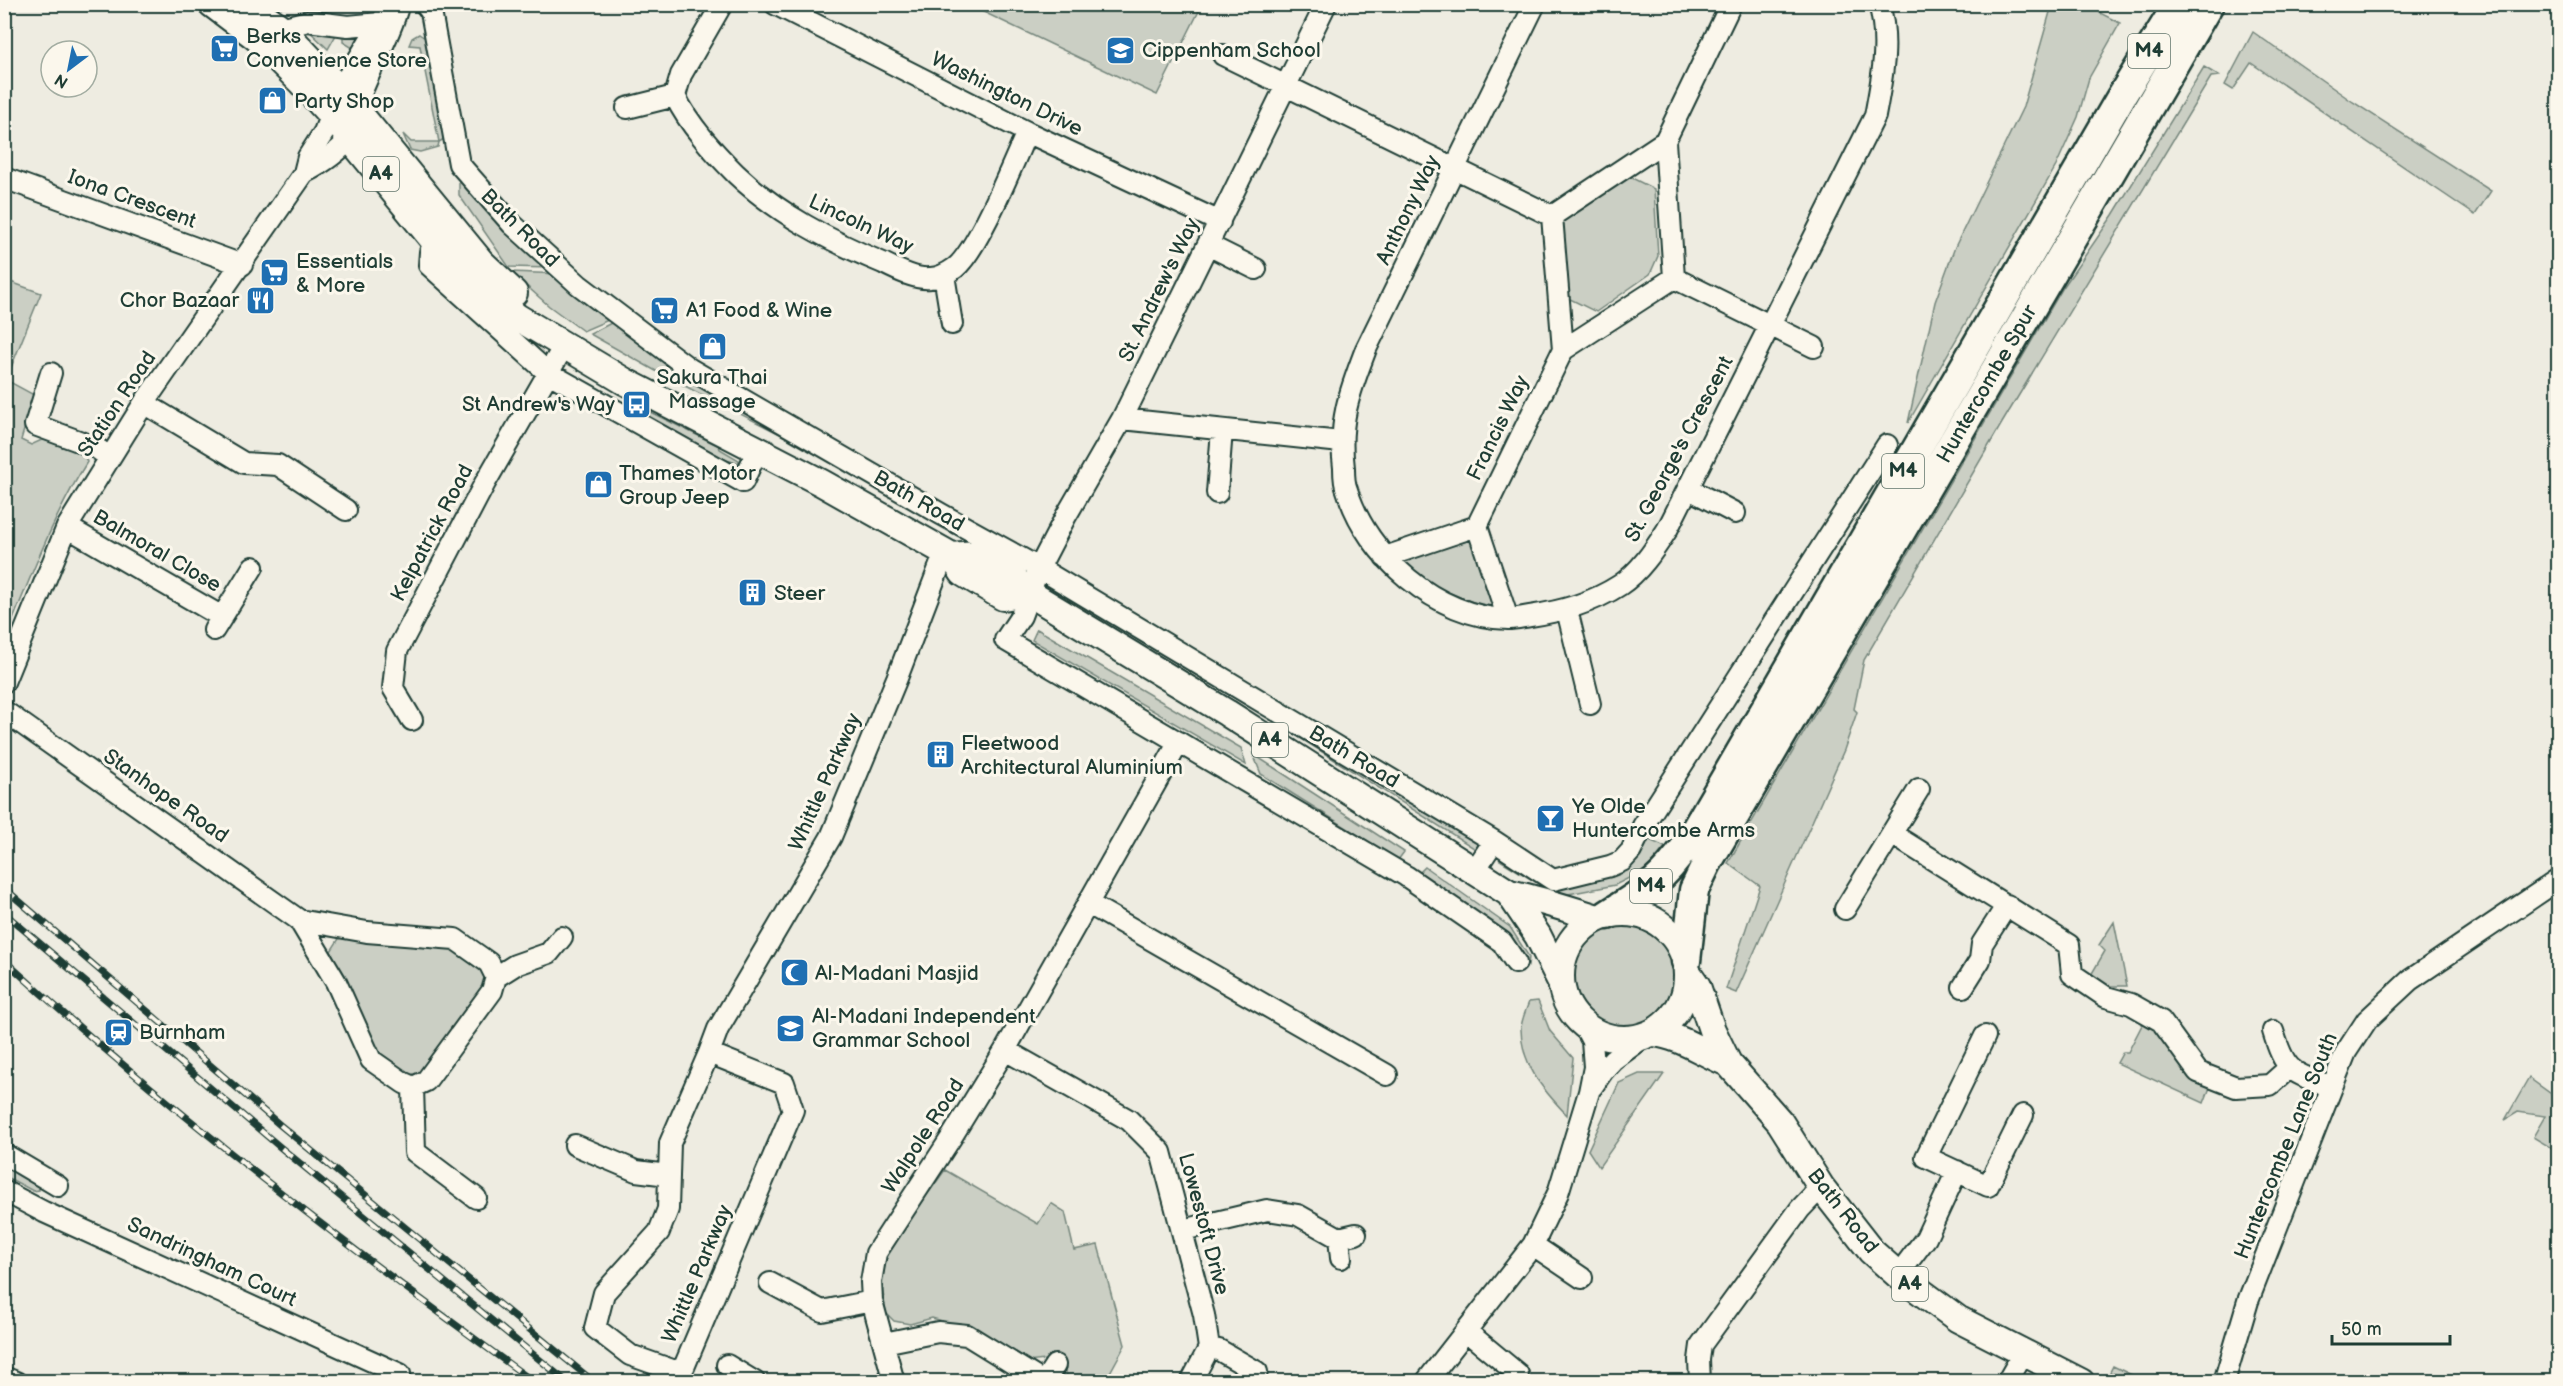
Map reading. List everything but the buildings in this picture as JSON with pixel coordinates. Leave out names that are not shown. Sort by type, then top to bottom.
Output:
[{"type":"highway","name":"Huntercombe Spur","points":[[1602,916],[1657,882],[1686,846],[2105,124],[2178,4]]},
{"type":"highway","name":"Huntercombe Spur","points":[[1687,967],[1694,890],[1706,865],[2210,4]]},
{"type":"main road","name":"Bath Road","points":[[212,4],[257,38],[330,114],[435,242],[517,317],[624,381],[822,483],[949,554],[975,555],[1014,578],[1029,593],[1227,713],[1509,892],[1535,898],[1559,908],[1602,916]]},
{"type":"main road","name":"Bath Road","points":[[248,4],[281,28],[348,100],[481,262],[527,305],[560,341]]},
{"type":"main road","name":"Bath Road","points":[[1509,892],[1538,936],[1561,982]]},
{"type":"main road","points":[[1629,913],[1659,922],[1675,937],[1687,967],[1688,984],[1682,1003],[1672,1018],[1649,1035],[1623,1040],[1594,1032],[1583,1024],[1568,1005],[1561,982],[1563,959],[1579,931],[1602,916],[1629,913]]},
{"type":"main road","name":"Bath Road","points":[[1687,967],[1728,1063],[1780,1122],[1821,1187],[1871,1251],[1898,1275],[1958,1319],[2081,1382]]},
{"type":"main road","name":"Bath Road","points":[[1649,1035],[1680,1039],[1703,1054],[1728,1063]]},
{"type":"street","points":[[350,138],[348,100],[380,22],[397,4]]},
{"type":"street","points":[[348,100],[364,84],[392,29],[397,4]]},
{"type":"street","name":"Bath Road","points":[[425,4],[431,12],[459,164],[512,224],[579,285],[690,369],[941,514],[1039,567],[1494,841],[1553,880],[1610,866],[1628,855],[1643,826],[1887,445]]},
{"type":"street","points":[[627,108],[675,96],[681,75],[722,4]]},
{"type":"street","name":"Washington Drive","points":[[775,4],[1027,132],[1220,222]]},
{"type":"street","name":"St. Andrew's Way","points":[[1179,742],[1005,640],[1021,616],[1039,567],[1066,516],[1122,419],[1326,4]]},
{"type":"street","name":"Anthony Way","points":[[1341,442],[1348,395],[1366,349],[1535,4]]},
{"type":"street","points":[[1674,278],[1665,141],[1731,4]]},
{"type":"street","name":"St. George's Crescent","points":[[1341,442],[1346,489],[1362,526],[1399,572],[1428,595],[1472,613],[1508,619],[1567,610],[1622,584],[1650,557],[1689,489],[1875,116],[1885,63],[1884,23],[1879,4]]},
{"type":"street","points":[[281,28],[308,21],[348,26],[380,22]]},
{"type":"street","points":[[1223,55],[1552,216]]},
{"type":"street","name":"Lincoln Way","points":[[675,96],[686,118],[737,175],[789,216],[841,246],[898,270],[928,279],[944,275]]},
{"type":"street","name":"Station Road","points":[[4,682],[67,527],[144,403],[242,266],[304,173],[308,157],[324,132],[330,114],[348,100]]},
{"type":"street","points":[[952,324],[944,275],[956,268],[971,250],[1027,132]]},
{"type":"street","name":"Station Road","points":[[304,173],[318,165],[350,138]]},
{"type":"street","points":[[1552,216],[1665,141]]},
{"type":"street","name":"Iona Crescent","points":[[4,178],[242,266]]},
{"type":"street","points":[[1552,216],[1563,350],[1674,278]]},
{"type":"street","points":[[435,242],[430,252],[429,265],[547,372],[743,482],[757,451]]},
{"type":"street","points":[[1208,245],[1256,269]]},
{"type":"street","points":[[1674,278],[1814,347]]},
{"type":"street","name":"Kelpatrick Road","points":[[412,720],[393,688],[397,651],[485,483],[547,372],[560,341]]},
{"type":"street","name":"Francis Way","points":[[1476,526],[1563,350]]},
{"type":"street","points":[[51,373],[35,425],[95,447],[109,457]]},
{"type":"street","points":[[144,403],[244,463],[278,465],[346,510]]},
{"type":"street","points":[[1122,419],[1341,442]]},
{"type":"street","points":[[1217,494],[1222,430]]},
{"type":"street","points":[[1689,489],[1735,513]]},
{"type":"street","points":[[1385,557],[1476,526],[1508,619]]},
{"type":"street","name":"Balmoral Close","points":[[67,527],[218,623],[253,567]]},
{"type":"street","name":"Whittle Parkway","points":[[710,1053],[784,1083],[793,1110],[684,1367],[675,1371],[630,1354],[595,1328],[604,1293],[659,1232],[668,1209],[670,1143],[710,1053],[718,1029],[831,837],[949,554]]},
{"type":"street","points":[[1567,610],[1590,704]]},
{"type":"street","name":"Stanhope Road","points":[[4,711],[299,920],[336,982],[370,1060],[404,1083],[414,1087]]},
{"type":"street","points":[[1179,742],[1406,876],[1502,942],[1516,963]]},
{"type":"street","name":"Walpole Road","points":[[894,1382],[872,1300],[871,1282],[876,1253],[1005,1050],[1179,742]]},
{"type":"street","points":[[1845,909],[1919,789]]},
{"type":"street","points":[[1892,834],[2069,945],[2072,974],[2106,997],[2131,1004],[2161,1022],[2198,1072],[2236,1087],[2270,1085],[2289,1068]]},
{"type":"street","points":[[1475,870],[1494,841]]},
{"type":"street","name":"Huntercombe Lane South","points":[[2224,1382],[2248,1301],[2332,1087],[2346,1052],[2367,1020],[2410,980],[2559,880]]},
{"type":"street","points":[[1089,904],[1387,1075]]},
{"type":"street","points":[[1963,987],[1980,960],[1982,944],[2007,905]]},
{"type":"street","name":"Stanhope Road","points":[[299,920],[367,932],[456,939],[489,963],[496,977]]},
{"type":"street","points":[[476,1198],[415,1152],[414,1087],[426,1082],[492,991],[496,977],[515,966],[549,953],[562,937]]},
{"type":"street","points":[[1426,1382],[1533,1245],[1558,1193],[1589,1092],[1594,1053],[1592,1041],[1583,1024]]},
{"type":"street","points":[[2273,1031],[2282,1058],[2289,1068],[2332,1087]]},
{"type":"street","points":[[1589,1092],[1608,1065],[1649,1035]]},
{"type":"street","points":[[1985,1036],[1926,1157],[1988,1186],[2023,1114]]},
{"type":"street","name":"Lowestoft Drive","points":[[1005,1050],[1129,1120],[1161,1152],[1204,1315],[1209,1348]]},
{"type":"street","points":[[574,1145],[636,1171],[668,1175]]},
{"type":"street","points":[[4,1154],[58,1186]]},
{"type":"street","points":[[1898,1275],[1926,1238],[1957,1171]]},
{"type":"street","points":[[1700,1382],[1701,1345],[1800,1209],[1821,1187]]},
{"type":"street","name":"Sandringham Court","points":[[4,1191],[44,1212],[400,1374]]},
{"type":"street","points":[[1183,1230],[1267,1210],[1298,1215],[1347,1236],[1341,1258]]},
{"type":"street","points":[[1533,1245],[1582,1278]]},
{"type":"street","points":[[770,1283],[822,1311],[872,1300]]},
{"type":"street","points":[[1466,1331],[1518,1374]]},
{"type":"street","points":[[884,1343],[938,1332],[967,1335],[1048,1376]]},
{"type":"street","points":[[1191,1382],[1209,1348],[1219,1350],[1257,1372]]},
{"type":"street","points":[[2007,1382],[2023,1354]]},
{"type":"street","points":[[727,1365],[755,1382]]},
{"type":"street","points":[[4,1377],[16,1382]]},
{"type":"shaded area","name":"Cippenham School","points":[[1202,4],[1157,95],[969,5]]},
{"type":"shaded area","points":[[2052,5],[2105,5],[2100,13],[2120,23],[2089,78],[2078,117],[2056,166],[1908,423],[1935,302],[1955,247],[2023,107]]},
{"type":"shaded area","points":[[306,28],[365,32],[356,50],[343,42],[343,37],[336,35],[328,49]]},
{"type":"shaded area","points":[[2253,32],[2353,102],[2491,191],[2475,215],[2251,63],[2233,90],[2225,85]]},
{"type":"shaded area","points":[[419,34],[428,40],[449,136],[439,142],[420,46],[409,45],[412,38]]},
{"type":"shaded area","points":[[2204,67],[2219,76],[2211,77],[2002,423],[1864,660],[1854,709],[1857,712],[1844,750],[1736,993],[1726,989],[1760,886],[1728,863],[2062,289],[2113,215]]},
{"type":"shaded area","points":[[403,134],[411,142],[439,142],[438,147],[420,152],[410,150]]},
{"type":"shaded area","points":[[459,170],[552,268],[509,267],[459,195]]},
{"type":"shaded area","points":[[1624,174],[1654,189],[1658,256],[1650,274],[1596,312],[1562,295],[1558,230],[1567,211]]},
{"type":"shaded area","points":[[511,272],[561,274],[613,318],[583,331],[549,306]]},
{"type":"shaded area","points":[[5,280],[41,293],[6,380],[34,395],[21,440],[31,445],[46,438],[83,451],[87,462],[52,527],[5,639]]},
{"type":"shaded area","points":[[617,320],[618,327],[730,398],[867,478],[663,375],[590,334]]},
{"type":"shaded area","points":[[636,405],[719,446],[720,449],[739,460],[738,463],[726,460],[634,409]]},
{"type":"shaded area","points":[[1471,535],[1493,604],[1488,607],[1443,590],[1402,565],[1405,551]]},
{"type":"shaded area","points":[[1037,629],[1241,748],[1246,765],[1032,640]]},
{"type":"shaded area","points":[[1250,701],[1478,840],[1477,850],[1273,721]]},
{"type":"shaded area","points":[[1253,754],[1404,852],[1398,860],[1261,774]]},
{"type":"shaded area","points":[[1645,838],[1665,847],[1647,869],[1615,885],[1558,896],[1500,860],[1509,859],[1551,886],[1604,874]]},
{"type":"shaded area","points":[[1425,867],[1510,927],[1529,957],[1528,966],[1506,936],[1418,874]]},
{"type":"shaded area","points":[[1627,922],[1647,926],[1665,937],[1676,955],[1680,975],[1676,995],[1665,1013],[1647,1024],[1627,1028],[1607,1024],[1589,1013],[1578,995],[1574,975],[1578,955],[1589,937],[1607,926]]},
{"type":"shaded area","points":[[2114,922],[2127,986],[2108,986],[2091,975],[2105,951],[2099,945]]},
{"type":"shaded area","points":[[342,934],[456,946],[485,968],[485,985],[423,1073],[407,1077],[378,1057],[331,951]]},
{"type":"shaded area","points":[[1538,1001],[1550,1031],[1573,1058],[1567,1115],[1542,1087],[1529,1066],[1525,1054],[1522,1042],[1522,1023],[1529,1002]]},
{"type":"shaded area","points":[[2132,1015],[2146,1016],[2211,1085],[2204,1103],[2117,1063],[2123,1052],[2128,1052],[2143,1023]]},
{"type":"shaded area","points":[[1639,1074],[1664,1074],[1599,1167],[1588,1150],[1619,1083]]},
{"type":"shaded area","points":[[2529,1078],[2558,1099],[2558,1152],[2533,1137],[2545,1116],[2518,1112],[2505,1120]]},
{"type":"shaded area","points":[[4,1165],[39,1185],[39,1190],[33,1191],[5,1176]]},
{"type":"shaded area","points":[[945,1170],[1038,1224],[1051,1203],[1065,1212],[1074,1250],[1098,1245],[1125,1345],[1108,1376],[1086,1381],[1070,1381],[1065,1371],[1045,1360],[1027,1362],[971,1329],[932,1318],[910,1324],[894,1321],[886,1313],[881,1279],[891,1245]]},
{"type":"shaded area","points":[[2113,1366],[2144,1381],[2130,1381],[2110,1372]]},
{"type":"railway","points":[[4,888],[280,1125],[594,1382]]},
{"type":"railway","points":[[4,913],[280,1147],[567,1382]]},
{"type":"railway","points":[[4,960],[131,1072],[197,1126],[330,1231],[534,1382]]},
{"type":"place","name":"Berks Convenience Store","points":[[225,48]]},
{"type":"place","name":"Cippenham School","points":[[1121,50]]},
{"type":"place","name":"Party Shop","points":[[273,101]]},
{"type":"place","name":"Essentials & More","points":[[275,273]]},
{"type":"place","name":"Chor Bazaar","points":[[260,300]]},
{"type":"place","name":"A1 Food & Wine","points":[[665,310]]},
{"type":"place","name":"Sakura Thai Massage","points":[[712,346]]},
{"type":"place","name":"St Andrew's Way","points":[[636,404]]},
{"type":"place","name":"Thames Motor Group Jeep","points":[[598,485]]},
{"type":"place","name":"Steer","points":[[753,593]]},
{"type":"place","name":"Fleetwood Architectural Aluminium","points":[[940,755]]},
{"type":"place","name":"Ye Olde Huntercombe Arms","points":[[1551,818]]},
{"type":"place","name":"Al-Madani Masjid","points":[[794,973]]},
{"type":"place","name":"Al-Madani Independent Grammar School","points":[[791,1028]]},
{"type":"place","name":"Burnham","points":[[118,1032]]}]
